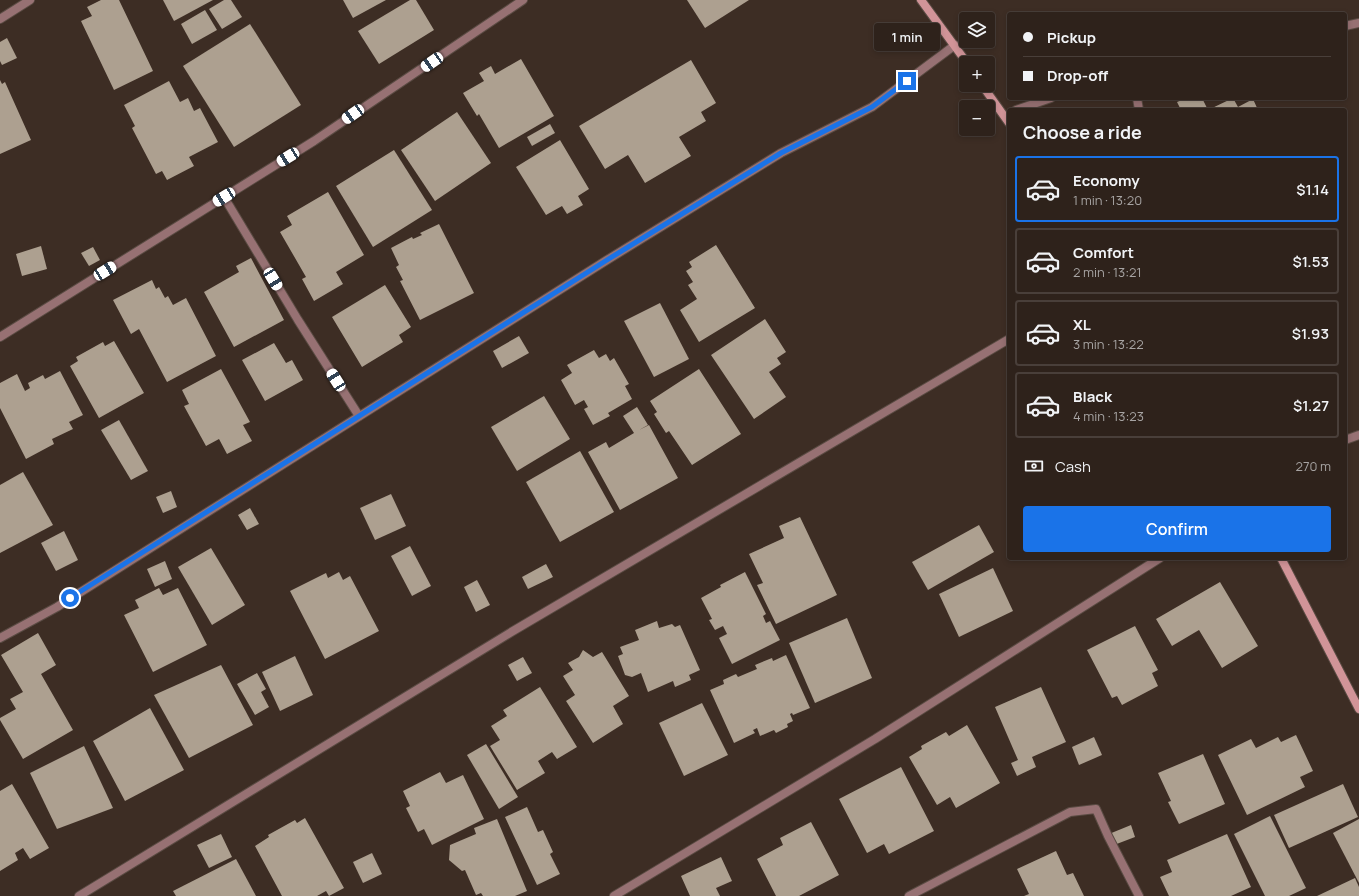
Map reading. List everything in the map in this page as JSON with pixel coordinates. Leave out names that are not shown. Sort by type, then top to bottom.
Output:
[{"type":"street","points":[[0,19],[30,0]]},
{"type":"street","points":[[0,337],[314,141],[523,0]]},
{"type":"street","points":[[920,0],[962,56]]},
{"type":"street","points":[[1347,26],[1359,23]]},
{"type":"street","points":[[0,638],[63,602],[607,260],[781,153],[872,107],[955,45]]},
{"type":"street","points":[[988,92],[1006,114]]},
{"type":"street","points":[[1022,108],[1045,100]]},
{"type":"street","points":[[224,197],[298,320],[359,416]]},
{"type":"street","points":[[79,896],[513,631],[1007,340]]},
{"type":"street","points":[[1347,439],[1359,435]]},
{"type":"street","points":[[614,896],[875,739],[1157,560]]},
{"type":"street","points":[[1282,560],[1359,709]]},
{"type":"street","points":[[909,896],[1070,812],[1096,809],[1108,836],[1139,896]]},
{"type":"building","points":[[101,0],[119,0],[153,71],[114,90],[81,21],[92,16],[87,7]]},
{"type":"building","points":[[163,0],[213,0],[174,21]]},
{"type":"building","points":[[224,0],[231,0],[242,17],[222,29],[209,9]]},
{"type":"building","points":[[343,0],[386,0],[353,18]]},
{"type":"building","points":[[410,0],[416,0],[434,30],[379,64],[358,31]]},
{"type":"building","points":[[687,0],[749,0],[705,28]]},
{"type":"building","points":[[205,10],[217,30],[192,44],[181,24]]},
{"type":"building","points":[[250,24],[301,105],[234,147],[183,66]]},
{"type":"building","points":[[7,38],[17,58],[2,65],[0,61],[0,42]]},
{"type":"building","points":[[521,59],[554,116],[499,148],[479,114],[477,116],[463,93],[484,81],[479,73],[491,66],[495,74]]},
{"type":"building","points":[[691,60],[716,103],[701,112],[706,121],[679,137],[691,156],[645,183],[628,155],[605,169],[579,126]]},
{"type":"building","points":[[0,80],[2,84],[5,82],[31,140],[0,154]]},
{"type":"building","points":[[169,81],[180,102],[188,98],[194,111],[200,108],[218,142],[189,157],[194,166],[167,180],[162,171],[156,174],[132,128],[135,126],[124,105]]},
{"type":"building","points":[[1182,100],[1203,100],[1207,108],[1180,108],[1177,102]]},
{"type":"building","points":[[1229,100],[1234,100],[1238,107],[1253,100],[1257,108],[1212,108]]},
{"type":"building","points":[[457,112],[491,163],[435,201],[401,150]]},
{"type":"building","points":[[550,124],[555,133],[532,146],[527,137]]},
{"type":"building","points":[[560,140],[589,189],[578,196],[583,205],[567,214],[562,206],[546,215],[516,167]]},
{"type":"building","points":[[394,150],[432,210],[373,247],[336,186]]},
{"type":"building","points":[[328,192],[364,255],[336,272],[343,284],[314,301],[302,279],[306,277],[280,232],[292,225],[287,216]]},
{"type":"building","points":[[439,224],[474,293],[420,320],[400,281],[403,280],[396,267],[399,265],[391,248],[412,237],[413,239],[422,235],[420,233]]},
{"type":"building","points":[[716,245],[755,308],[699,342],[680,310],[697,299],[688,285],[693,282],[686,271],[692,267],[689,262]]},
{"type":"building","points":[[41,246],[47,269],[22,276],[16,254]]},
{"type":"building","points":[[93,247],[100,260],[89,266],[81,253]]},
{"type":"building","points":[[251,258],[284,320],[234,347],[204,292],[239,272],[236,266]]},
{"type":"building","points":[[152,280],[156,289],[159,287],[165,298],[168,296],[173,305],[186,298],[216,356],[167,382],[139,329],[131,334],[113,300]]},
{"type":"building","points":[[385,285],[411,327],[399,335],[403,342],[362,367],[332,317]]},
{"type":"building","points":[[660,303],[689,359],[654,377],[624,321]]},
{"type":"building","points":[[765,319],[786,352],[777,358],[781,364],[769,372],[786,397],[754,419],[711,355]]},
{"type":"building","points":[[519,336],[529,353],[502,368],[493,351]]},
{"type":"building","points":[[114,341],[144,393],[99,418],[70,366],[78,361],[76,357],[103,342],[105,346]]},
{"type":"building","points":[[274,343],[286,363],[292,360],[303,380],[265,401],[242,360]]},
{"type":"building","points":[[594,350],[599,358],[606,354],[610,361],[614,358],[629,384],[625,386],[632,399],[608,413],[610,416],[593,425],[584,409],[588,407],[584,400],[575,405],[561,380],[572,373],[567,365]]},
{"type":"building","points":[[221,369],[250,422],[243,425],[252,441],[227,454],[219,439],[206,446],[184,406],[189,404],[182,390]]},
{"type":"building","points":[[699,369],[741,434],[692,465],[669,431],[666,433],[654,414],[657,412],[650,401]]},
{"type":"building","points":[[60,371],[83,415],[69,422],[73,429],[52,439],[54,444],[26,459],[0,408],[0,383],[17,374],[25,391],[30,388],[28,383],[43,375],[45,379]]},
{"type":"building","points":[[544,396],[570,439],[517,471],[491,427]]},
{"type":"building","points":[[637,407],[648,425],[639,430],[649,425],[678,478],[620,510],[588,452],[606,442],[609,448],[634,433],[623,416]]},
{"type":"building","points":[[119,420],[148,471],[131,480],[101,430]]},
{"type":"building","points":[[580,451],[614,512],[560,542],[526,482]]},
{"type":"building","points":[[23,472],[53,525],[0,553],[0,485]]},
{"type":"building","points":[[171,491],[177,507],[163,513],[156,497]]},
{"type":"building","points":[[391,494],[406,526],[375,540],[360,508]]},
{"type":"building","points":[[250,508],[259,524],[247,530],[238,515]]},
{"type":"building","points":[[800,517],[837,595],[776,624],[757,585],[763,583],[749,554],[784,538],[779,526]]},
{"type":"building","points":[[979,525],[994,552],[928,590],[912,562]]},
{"type":"building","points":[[64,531],[78,560],[56,571],[41,543]]},
{"type":"building","points":[[410,546],[431,586],[412,596],[391,556]]},
{"type":"building","points":[[211,548],[245,605],[212,625],[178,567]]},
{"type":"building","points":[[165,561],[172,579],[155,587],[147,569]]},
{"type":"building","points":[[546,564],[553,577],[528,589],[522,577]]},
{"type":"building","points":[[993,568],[1013,611],[959,637],[939,594]]},
{"type":"building","points":[[339,572],[343,580],[350,576],[379,631],[325,659],[290,591],[326,573],[328,578]]},
{"type":"building","points":[[745,572],[766,614],[763,616],[766,623],[770,621],[780,640],[732,664],[719,638],[727,634],[723,626],[715,630],[709,620],[712,619],[701,598],[721,587],[720,585]]},
{"type":"building","points":[[477,580],[490,605],[476,612],[464,587]]},
{"type":"building","points":[[1220,582],[1258,646],[1222,668],[1199,630],[1172,646],[1156,619]]},
{"type":"building","points":[[159,588],[163,595],[178,588],[207,645],[153,672],[124,615],[139,608],[135,600]]},
{"type":"building","points":[[847,618],[872,678],[815,703],[789,643]]},
{"type":"building","points":[[657,621],[659,628],[672,624],[675,627],[680,625],[700,670],[689,675],[691,680],[675,687],[673,681],[648,692],[641,673],[632,677],[625,675],[618,656],[623,654],[620,647],[639,640],[635,630]]},
{"type":"building","points":[[1135,626],[1158,670],[1152,673],[1158,686],[1122,705],[1117,696],[1112,698],[1087,650]]},
{"type":"building","points":[[38,633],[56,665],[41,674],[73,730],[23,759],[0,720],[0,718],[16,709],[10,699],[23,692],[1,655]]},
{"type":"building","points":[[583,650],[593,657],[602,652],[629,696],[613,706],[623,724],[593,743],[566,701],[575,695],[563,676],[573,670],[568,663],[579,657]]},
{"type":"building","points":[[786,655],[810,708],[793,715],[792,713],[790,714],[793,721],[787,724],[788,727],[776,733],[774,730],[760,736],[757,728],[753,730],[755,733],[734,743],[710,690],[724,684],[723,680],[736,674],[738,677],[757,669],[755,665],[772,658],[773,661]]},
{"type":"building","points":[[295,656],[313,695],[280,711],[262,672]]},
{"type":"building","points":[[523,657],[532,673],[517,681],[508,665]]},
{"type":"building","points":[[221,665],[253,725],[189,758],[154,695]]},
{"type":"building","points":[[257,673],[266,689],[261,692],[269,707],[255,715],[237,684]]},
{"type":"building","points":[[540,687],[577,747],[557,759],[552,752],[538,761],[545,773],[517,790],[490,746],[500,740],[491,726],[507,716],[503,710]]},
{"type":"building","points":[[1041,687],[1066,742],[1032,757],[1036,767],[1017,776],[1011,763],[1018,760],[995,707]]},
{"type":"building","points":[[702,703],[728,755],[684,776],[659,723]]},
{"type":"building","points":[[150,708],[184,770],[125,801],[93,741]]},
{"type":"building","points":[[967,725],[1000,783],[956,808],[950,797],[937,805],[909,757],[922,749],[921,746],[946,732],[949,736]]},
{"type":"building","points":[[1296,735],[1313,771],[1300,777],[1305,787],[1247,815],[1218,755],[1251,739],[1256,748],[1278,737],[1281,742]]},
{"type":"building","points":[[1094,737],[1102,755],[1079,765],[1072,747]]},
{"type":"building","points":[[486,744],[518,797],[499,809],[467,755]]},
{"type":"building","points":[[84,746],[113,808],[57,829],[30,773]]},
{"type":"building","points":[[1203,754],[1225,804],[1179,824],[1168,802],[1171,801],[1158,773]]},
{"type":"building","points":[[901,767],[934,831],[889,854],[884,844],[867,853],[839,799]]},
{"type":"building","points":[[440,772],[446,783],[463,775],[484,819],[432,845],[424,829],[418,832],[406,808],[410,806],[403,791]]},
{"type":"building","points":[[12,784],[49,848],[30,859],[23,848],[15,853],[18,860],[0,871],[0,791]]},
{"type":"building","points":[[1343,784],[1358,817],[1289,848],[1274,815]]},
{"type":"building","points":[[527,807],[538,832],[543,830],[553,852],[550,854],[560,874],[537,885],[505,817]]},
{"type":"building","points":[[1270,816],[1306,888],[1289,896],[1265,896],[1234,834]]},
{"type":"building","points":[[305,818],[344,888],[329,896],[326,891],[317,896],[282,896],[255,846],[269,837],[268,835],[295,820],[297,823]]},
{"type":"building","points":[[497,819],[527,891],[515,896],[483,896],[481,893],[476,895],[465,870],[462,871],[449,860],[450,845],[476,834],[474,828]]},
{"type":"building","points":[[1359,819],[1359,883],[1333,833]]},
{"type":"building","points":[[811,822],[839,875],[799,896],[776,896],[757,859],[783,845],[780,838]]},
{"type":"building","points":[[1131,825],[1135,837],[1114,845],[1109,834]]},
{"type":"building","points":[[221,834],[232,857],[209,868],[197,845]]},
{"type":"building","points":[[1227,834],[1251,887],[1231,896],[1169,896],[1160,877],[1172,872],[1167,860]]},
{"type":"building","points":[[1056,851],[1067,875],[1073,873],[1084,896],[1024,896],[1029,894],[1017,869]]},
{"type":"building","points":[[372,853],[382,874],[363,883],[353,862]]},
{"type":"building","points":[[721,857],[732,881],[716,888],[720,896],[690,896],[681,876]]},
{"type":"building","points":[[236,859],[256,896],[176,896],[173,891]]},
{"type":"building","points":[[1355,878],[1359,887],[1359,896],[1317,896]]},
{"type":"route","points":[[70,598],[607,260],[781,153],[872,107],[907,81]]}]
